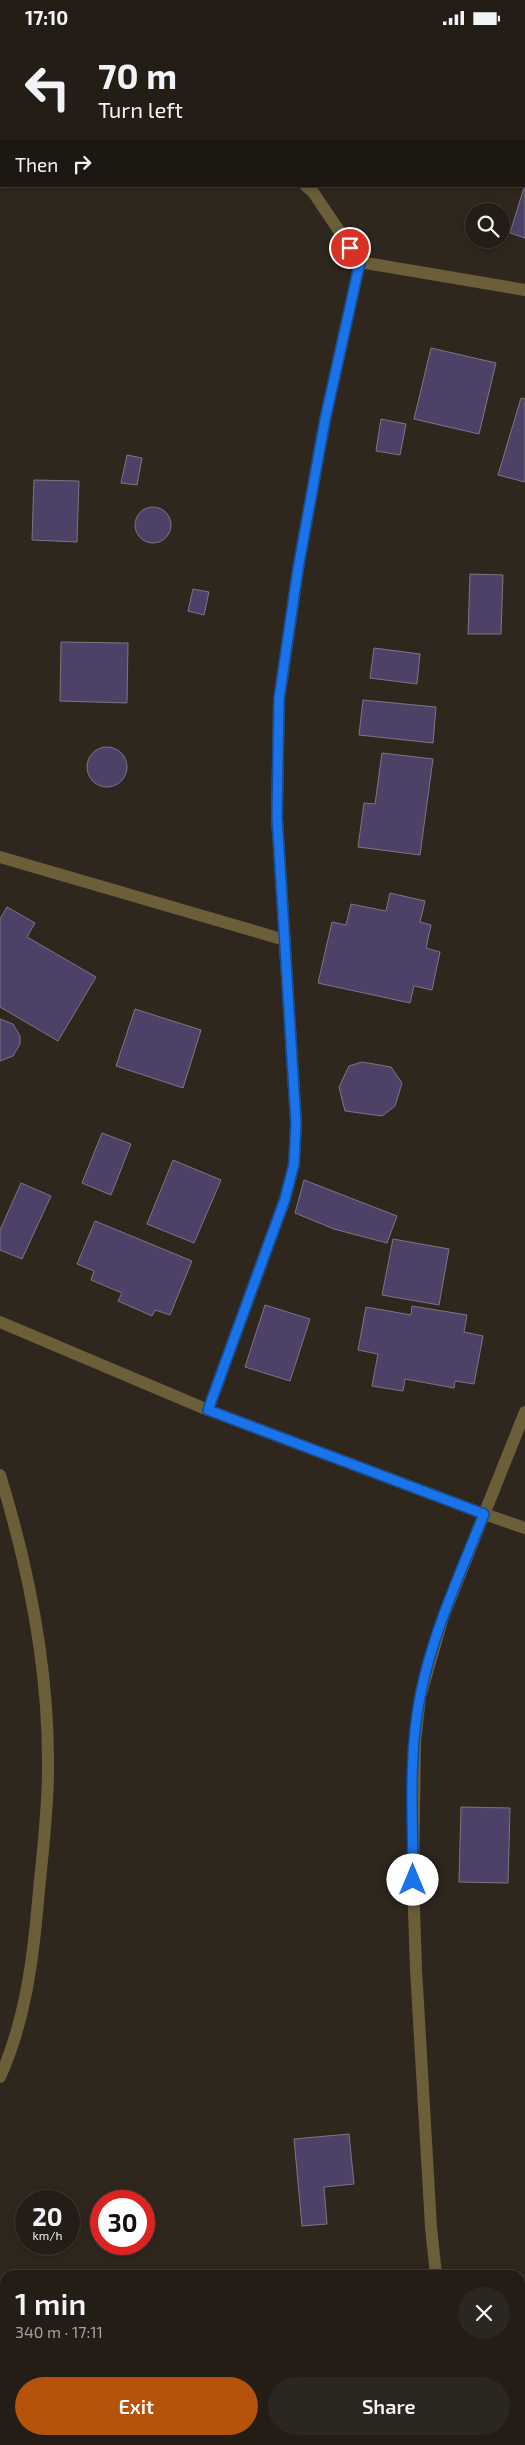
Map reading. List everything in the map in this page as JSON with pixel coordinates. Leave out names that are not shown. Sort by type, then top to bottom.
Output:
[{"type":"street","points":[[208,1410],[285,1199],[294,1164],[296,1123],[277,817],[279,699],[298,569],[325,420],[360,262],[313,192],[307,187]]},
{"type":"street","points":[[360,262],[525,290]]},
{"type":"street","points":[[0,857],[285,940]]},
{"type":"street","points":[[0,1322],[208,1410],[525,1528]]},
{"type":"street","points":[[435,2270],[430,2218],[415,1939],[413,1880],[415,1742],[420,1697],[443,1617],[525,1412]]},
{"type":"street","points":[[0,1475],[29,1588],[45,1692],[48,1769],[34,1947],[19,2027],[10,2056],[0,2077]]},
{"type":"building","points":[[524,187],[525,187],[525,238],[510,233]]},
{"type":"building","points":[[431,348],[496,363],[479,434],[414,419]]},
{"type":"building","points":[[521,398],[525,399],[525,482],[498,475]]},
{"type":"building","points":[[381,419],[406,424],[400,455],[376,451]]},
{"type":"building","points":[[127,455],[142,458],[137,485],[121,483]]},
{"type":"building","points":[[34,480],[79,481],[77,542],[32,540]]},
{"type":"building","points":[[153,507],[160,508],[166,512],[170,518],[170,532],[166,538],[160,542],[153,543],[146,542],[140,538],[136,532],[135,525],[136,518],[140,512],[146,508]]},
{"type":"building","points":[[470,574],[503,575],[501,634],[468,634]]},
{"type":"building","points":[[193,589],[209,592],[204,615],[188,611]]},
{"type":"building","points":[[61,642],[128,643],[127,703],[60,701]]},
{"type":"building","points":[[374,648],[420,654],[417,684],[370,678]]},
{"type":"building","points":[[363,700],[436,707],[433,743],[359,735]]},
{"type":"building","points":[[107,747],[121,753],[127,767],[121,781],[107,787],[93,781],[87,767],[93,753]]},
{"type":"building","points":[[382,753],[433,759],[420,855],[358,847],[364,803],[375,804]]},
{"type":"building","points":[[390,893],[425,901],[420,922],[431,925],[426,948],[440,952],[432,990],[414,986],[410,1003],[318,983],[332,922],[346,925],[351,904],[386,911]]},
{"type":"building","points":[[7,907],[35,923],[27,937],[96,977],[58,1041],[0,1007],[0,919]]},
{"type":"building","points":[[135,1009],[201,1030],[183,1088],[116,1066]]},
{"type":"building","points":[[0,1019],[13,1024],[20,1036],[20,1044],[13,1056],[0,1061]]},
{"type":"building","points":[[362,1062],[391,1067],[402,1083],[395,1106],[382,1116],[345,1111],[339,1087],[349,1066]]},
{"type":"building","points":[[102,1133],[131,1144],[111,1195],[82,1183]]},
{"type":"building","points":[[173,1160],[221,1180],[194,1243],[147,1224]]},
{"type":"building","points":[[304,1180],[397,1216],[387,1243],[334,1229],[295,1213]]},
{"type":"building","points":[[21,1183],[51,1196],[22,1259],[0,1250],[0,1230]]},
{"type":"building","points":[[95,1221],[192,1261],[170,1315],[155,1310],[152,1316],[118,1301],[122,1293],[91,1280],[94,1271],[77,1264]]},
{"type":"building","points":[[393,1239],[449,1249],[439,1305],[382,1295]]},
{"type":"building","points":[[265,1305],[310,1319],[290,1381],[245,1367]]},
{"type":"building","points":[[412,1306],[467,1315],[464,1332],[483,1336],[474,1384],[455,1381],[454,1388],[405,1379],[403,1391],[372,1386],[378,1354],[358,1350],[366,1307],[411,1315]]},
{"type":"building","points":[[461,1807],[510,1808],[508,1883],[459,1882]]},
{"type":"building","points":[[349,2134],[354,2184],[324,2187],[327,2224],[302,2226],[294,2139]]},
{"type":"route","points":[[350,248],[360,262],[325,420],[298,569],[279,699],[277,817],[296,1123],[294,1164],[285,1199],[208,1410],[484,1514],[443,1617],[420,1697],[414,1757],[413,1880]]}]
